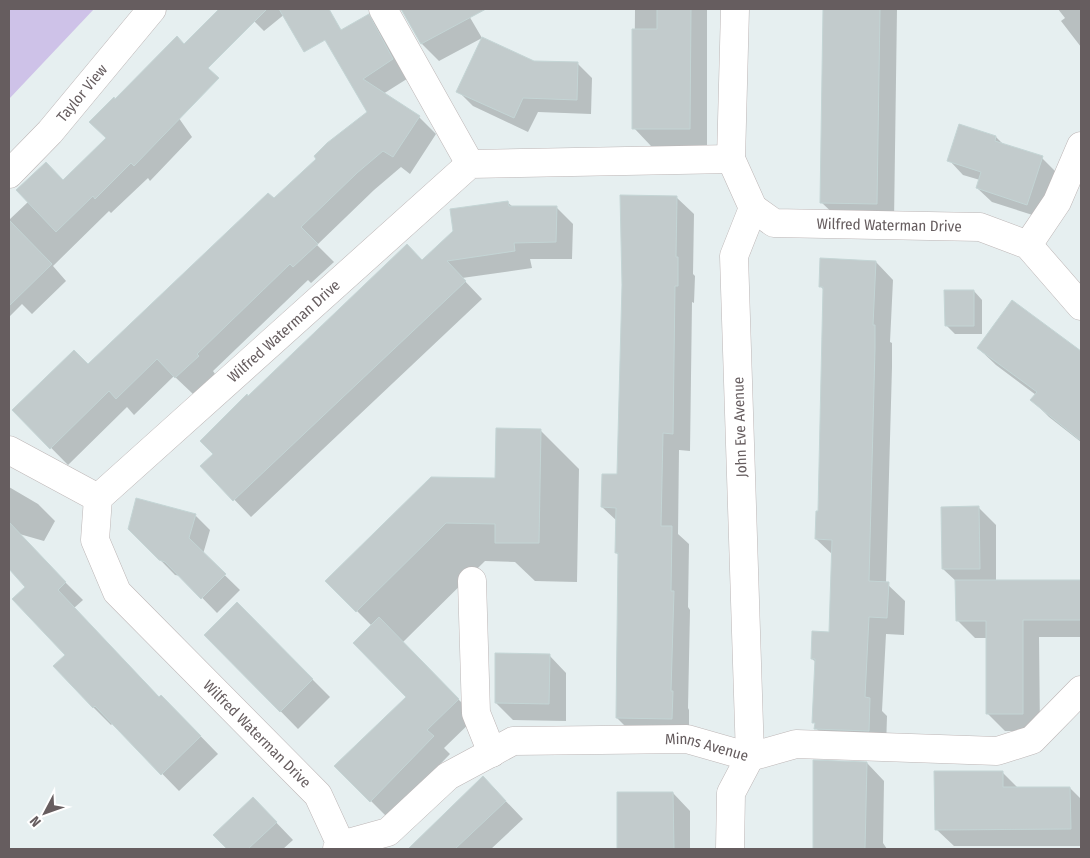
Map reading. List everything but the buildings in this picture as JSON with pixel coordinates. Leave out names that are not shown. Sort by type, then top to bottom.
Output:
[{"type":"street","name":"Taylor View","points":[[9,174],[50,132],[152,9]]},
{"type":"street","points":[[382,9],[470,164],[731,159]]},
{"type":"street","points":[[734,9],[731,159],[753,208]]},
{"type":"street","points":[[1028,245],[1057,202],[1081,146]]},
{"type":"street","name":"Wilfred Waterman Drive","points":[[339,847],[318,795],[117,592],[95,540],[98,498],[470,164]]},
{"type":"street","name":"Wilfred Waterman Drive","points":[[753,208],[774,223],[980,227],[1028,245],[1081,306]]},
{"type":"street","name":"John Eve Avenue","points":[[730,849],[731,793],[750,757],[734,256],[753,208]]},
{"type":"street","points":[[9,450],[98,498]]},
{"type":"street","points":[[472,581],[476,713],[492,753]]},
{"type":"street","name":"Minns Avenue","points":[[339,847],[388,832],[448,776],[513,741],[687,738],[750,757],[796,744],[997,751],[1032,740],[1081,690]]},
{"type":"shaded area","points":[[9,9],[94,9],[9,99]]}]
